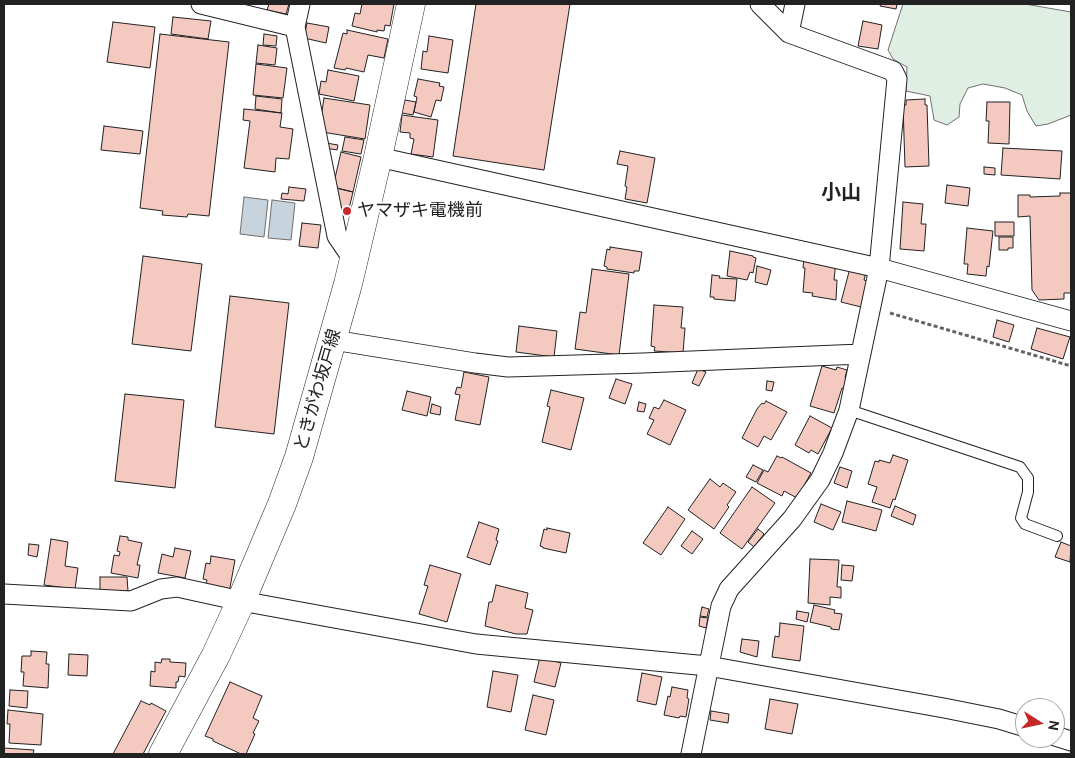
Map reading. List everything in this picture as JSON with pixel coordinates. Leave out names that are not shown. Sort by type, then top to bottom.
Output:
[{"type":"main road","name":"ときがわ坂戸線","points":[[163,754],[216,655],[241,601],[282,504],[299,457],[354,261],[411,4]]},
{"type":"street","points":[[201,4],[295,27]]},
{"type":"street","points":[[300,4],[295,27],[337,236],[354,261]]},
{"type":"street","points":[[691,754],[721,606],[729,589],[792,519],[820,480],[833,453],[849,410],[879,268],[898,79],[893,71],[789,33],[760,4]]},
{"type":"street","points":[[789,33],[795,4]]},
{"type":"street","points":[[378,157],[879,268],[1071,321]]},
{"type":"street","points":[[332,340],[475,364],[508,367],[860,354]]},
{"type":"street","points":[[4,594],[131,601],[161,589],[177,587],[241,601],[476,644],[708,666],[953,709],[1015,724]]},
{"type":"lane","points":[[849,410],[1020,467],[1028,478],[1028,492],[1021,518],[1025,524],[1057,536]]},
{"type":"path","points":[[870,307],[1071,366]]},
{"type":"green space","points":[[903,4],[1025,4],[1071,12],[1071,115],[1048,124],[1036,126],[1027,111],[1022,95],[1005,88],[983,84],[968,88],[960,104],[959,117],[947,125],[934,120],[930,96],[906,91],[907,67],[893,59],[888,50]]},
{"type":"shaded area","points":[[244,197],[268,200],[264,237],[240,234]]},
{"type":"shaded area","points":[[272,200],[295,203],[291,240],[268,238]]},
{"type":"building","points":[[269,4],[289,4],[286,14],[267,10]]},
{"type":"building","points":[[362,4],[394,4],[390,26],[385,25],[384,31],[377,30],[377,32],[352,26],[355,13],[360,14]]},
{"type":"building","points":[[476,4],[570,4],[544,170],[453,156]]},
{"type":"building","points":[[881,4],[897,4],[896,9],[880,6]]},
{"type":"building","points":[[173,17],[211,21],[208,39],[171,34]]},
{"type":"building","points":[[863,21],[882,25],[878,49],[858,46]]},
{"type":"building","points":[[113,22],[155,27],[150,68],[107,62]]},
{"type":"building","points":[[307,23],[329,27],[326,43],[304,38]]},
{"type":"building","points":[[347,30],[388,39],[384,58],[368,55],[364,72],[346,68],[345,70],[334,68],[343,33],[347,34]]},
{"type":"building","points":[[160,34],[229,42],[209,216],[188,214],[187,217],[162,215],[163,211],[140,208]]},
{"type":"building","points":[[264,34],[277,36],[276,46],[263,45]]},
{"type":"building","points":[[429,36],[453,40],[448,73],[421,69],[423,51],[427,52]]},
{"type":"building","points":[[258,45],[277,48],[275,65],[256,63]]},
{"type":"building","points":[[256,64],[287,68],[283,98],[253,95]]},
{"type":"building","points":[[328,70],[359,76],[354,101],[319,94],[321,81],[326,82]]},
{"type":"building","points":[[418,79],[440,83],[439,86],[444,87],[441,101],[436,100],[431,117],[414,112],[417,97],[414,96]]},
{"type":"building","points":[[256,96],[282,99],[281,113],[255,109]]},
{"type":"building","points":[[324,98],[370,105],[365,139],[322,132],[320,124]]},
{"type":"building","points":[[925,99],[925,105],[927,105],[929,166],[905,167],[903,105],[906,105],[906,100]]},
{"type":"building","points":[[405,100],[416,102],[413,115],[402,113]]},
{"type":"building","points":[[987,102],[1010,102],[1009,144],[988,143],[989,121],[986,121]]},
{"type":"building","points":[[244,109],[282,113],[280,127],[293,129],[289,159],[276,158],[275,172],[244,168],[250,121],[243,120]]},
{"type":"building","points":[[402,115],[438,120],[433,157],[411,154],[414,139],[410,138],[410,133],[400,132]]},
{"type":"building","points":[[104,126],[143,131],[140,154],[101,150]]},
{"type":"building","points":[[345,137],[364,140],[361,154],[342,151]]},
{"type":"building","points":[[326,143],[338,145],[337,150],[325,148]]},
{"type":"building","points":[[1003,148],[1062,151],[1060,179],[1001,175]]},
{"type":"building","points":[[620,151],[655,158],[647,203],[625,199],[628,166],[617,164]]},
{"type":"building","points":[[341,152],[361,157],[353,192],[333,187]]},
{"type":"building","points":[[984,167],[995,168],[995,175],[984,174]]},
{"type":"building","points":[[947,185],[970,188],[968,206],[945,203]]},
{"type":"building","points":[[289,187],[306,189],[304,201],[281,199],[282,193],[288,194]]},
{"type":"building","points":[[336,188],[353,192],[348,213],[338,211]]},
{"type":"building","points":[[1060,193],[1071,193],[1071,293],[1064,293],[1064,299],[1039,300],[1032,290],[1030,216],[1018,217],[1018,195],[1030,195],[1030,197],[1060,196]]},
{"type":"building","points":[[903,202],[923,204],[921,224],[926,224],[924,251],[900,249]]},
{"type":"building","points":[[995,222],[1014,222],[1014,236],[995,236]]},
{"type":"building","points":[[302,223],[321,225],[318,248],[299,246]]},
{"type":"building","points":[[967,228],[993,231],[989,267],[987,266],[986,276],[967,274],[968,264],[964,264]]},
{"type":"building","points":[[999,237],[1013,237],[1013,248],[999,250]]},
{"type":"building","points":[[610,247],[642,252],[639,271],[634,271],[634,273],[607,269],[604,266],[607,249],[610,250]]},
{"type":"building","points":[[730,251],[756,258],[753,273],[750,272],[747,280],[727,276]]},
{"type":"building","points":[[143,256],[202,264],[191,351],[132,344]]},
{"type":"building","points":[[804,258],[836,261],[834,280],[837,280],[836,300],[812,296],[813,293],[803,292]]},
{"type":"building","points":[[757,266],[771,270],[767,285],[755,282]]},
{"type":"building","points":[[850,268],[866,272],[864,280],[867,281],[861,307],[841,302]]},
{"type":"building","points":[[592,269],[629,274],[619,355],[575,349],[580,312],[586,313]]},
{"type":"building","points":[[712,275],[720,276],[719,278],[737,279],[735,301],[710,297]]},
{"type":"building","points":[[230,296],[289,303],[274,434],[215,427]]},
{"type":"building","points":[[654,305],[683,307],[681,328],[685,328],[683,353],[654,351],[655,347],[651,346]]},
{"type":"building","points":[[997,320],[1014,325],[1009,342],[993,337]]},
{"type":"building","points":[[519,326],[557,331],[554,357],[516,352]]},
{"type":"building","points":[[1037,328],[1070,337],[1063,359],[1031,349]]},
{"type":"building","points":[[822,366],[836,370],[837,367],[847,370],[845,378],[848,379],[845,389],[842,388],[834,413],[810,406]]},
{"type":"building","points":[[698,369],[706,372],[699,386],[692,383]]},
{"type":"building","points":[[464,372],[489,377],[480,425],[455,420],[460,395],[455,394],[457,387],[461,388]]},
{"type":"building","points":[[616,379],[632,384],[625,404],[609,398]]},
{"type":"building","points":[[767,381],[774,382],[772,391],[766,390]]},
{"type":"building","points":[[551,390],[584,398],[571,450],[542,442],[550,407],[547,406]]},
{"type":"building","points":[[407,391],[431,397],[427,416],[402,410]]},
{"type":"building","points":[[125,394],[184,400],[175,488],[115,481]]},
{"type":"building","points":[[664,400],[686,410],[670,445],[647,434],[654,420],[649,418],[654,407],[659,409]]},
{"type":"building","points":[[766,401],[787,412],[771,440],[764,436],[758,447],[742,438],[757,409]]},
{"type":"building","points":[[639,402],[646,404],[644,412],[637,411]]},
{"type":"building","points":[[432,404],[441,407],[440,415],[430,413]]},
{"type":"building","points":[[810,416],[832,428],[818,454],[811,450],[809,453],[795,445]]},
{"type":"building","points":[[893,455],[908,460],[895,500],[893,499],[890,508],[872,502],[877,487],[868,484],[875,461],[879,462],[879,460],[890,463]]},
{"type":"building","points":[[777,456],[811,473],[797,498],[784,491],[782,496],[757,483],[764,470],[768,472]]},
{"type":"building","points":[[753,465],[763,470],[756,482],[746,477]]},
{"type":"building","points":[[840,467],[852,471],[847,488],[834,483]]},
{"type":"building","points":[[710,479],[720,487],[723,483],[736,492],[727,505],[729,507],[714,529],[688,510]]},
{"type":"building","points":[[752,487],[775,503],[742,549],[720,533]]},
{"type":"building","points":[[847,501],[882,510],[876,531],[842,522]]},
{"type":"building","points":[[821,504],[841,512],[833,530],[814,522]]},
{"type":"building","points":[[895,506],[916,515],[913,525],[891,516]]},
{"type":"building","points":[[668,507],[685,519],[661,555],[643,543]]},
{"type":"building","points":[[479,522],[499,529],[496,540],[498,541],[490,565],[467,557]]},
{"type":"building","points":[[547,528],[570,533],[566,553],[540,546],[544,529],[547,530]]},
{"type":"building","points":[[758,529],[764,534],[754,547],[748,542]]},
{"type":"building","points":[[692,531],[703,539],[692,554],[681,546]]},
{"type":"building","points":[[120,536],[142,543],[137,565],[140,565],[138,578],[111,573],[114,555],[119,556],[120,552],[117,551]]},
{"type":"building","points":[[51,539],[68,542],[65,566],[78,568],[75,589],[44,585]]},
{"type":"building","points":[[1061,542],[1071,546],[1070,562],[1055,557]]},
{"type":"building","points":[[29,544],[39,545],[37,557],[28,555]]},
{"type":"building","points":[[175,548],[191,551],[185,578],[158,573],[162,554],[173,557]]},
{"type":"building","points":[[211,556],[235,560],[229,593],[205,589],[207,580],[203,579],[206,563],[210,564]]},
{"type":"building","points":[[810,559],[839,560],[837,587],[841,587],[841,598],[830,597],[830,605],[808,603]]},
{"type":"building","points":[[430,565],[461,574],[447,622],[419,614],[428,586],[424,585]]},
{"type":"building","points":[[842,565],[854,566],[852,581],[841,580]]},
{"type":"building","points":[[100,577],[127,577],[128,591],[100,593]]},
{"type":"building","points":[[496,585],[528,593],[525,608],[533,610],[527,634],[516,634],[485,626],[489,602],[492,602]]},
{"type":"building","points":[[814,605],[835,610],[834,613],[842,614],[839,630],[810,622]]},
{"type":"building","points":[[702,607],[709,609],[707,617],[700,616]]},
{"type":"building","points":[[797,611],[809,613],[807,622],[796,619]]},
{"type":"building","points":[[700,617],[708,618],[706,628],[699,626]]},
{"type":"building","points":[[780,623],[804,626],[800,661],[772,657],[775,636],[779,637]]},
{"type":"building","points":[[742,639],[759,641],[757,657],[740,652]]},
{"type":"building","points":[[31,651],[47,652],[46,664],[49,664],[48,688],[23,686],[24,672],[21,672],[22,656],[31,656]]},
{"type":"building","points":[[69,654],[88,655],[87,676],[68,675]]},
{"type":"building","points":[[540,657],[561,663],[555,687],[534,682]]},
{"type":"building","points":[[162,659],[170,659],[170,662],[186,663],[185,677],[179,676],[176,688],[150,686],[151,671],[155,672],[155,662],[161,663]]},
{"type":"building","points":[[493,671],[518,675],[511,712],[487,707]]},
{"type":"building","points":[[642,673],[662,677],[656,705],[637,701]]},
{"type":"building","points":[[230,682],[262,696],[253,718],[259,721],[246,754],[241,754],[205,736]]},
{"type":"building","points":[[672,687],[688,690],[687,698],[689,699],[686,717],[680,716],[679,718],[664,715]]},
{"type":"building","points":[[10,690],[28,691],[27,708],[9,706]]},
{"type":"building","points":[[533,695],[554,700],[546,735],[525,730]]},
{"type":"building","points":[[770,699],[798,704],[792,734],[765,729]]},
{"type":"building","points":[[141,701],[150,705],[151,703],[166,711],[143,754],[113,754]]},
{"type":"building","points":[[8,710],[43,714],[41,745],[9,743],[10,724],[7,724]]},
{"type":"building","points":[[711,711],[729,714],[728,723],[710,720]]},
{"type":"building","points":[[4,748],[34,750],[33,754],[4,754]]},
{"type":"place","name":"ヤマザキ電機前","points":[[347,211]]},
{"type":"district","name":"小山","points":[[841,193]]}]
